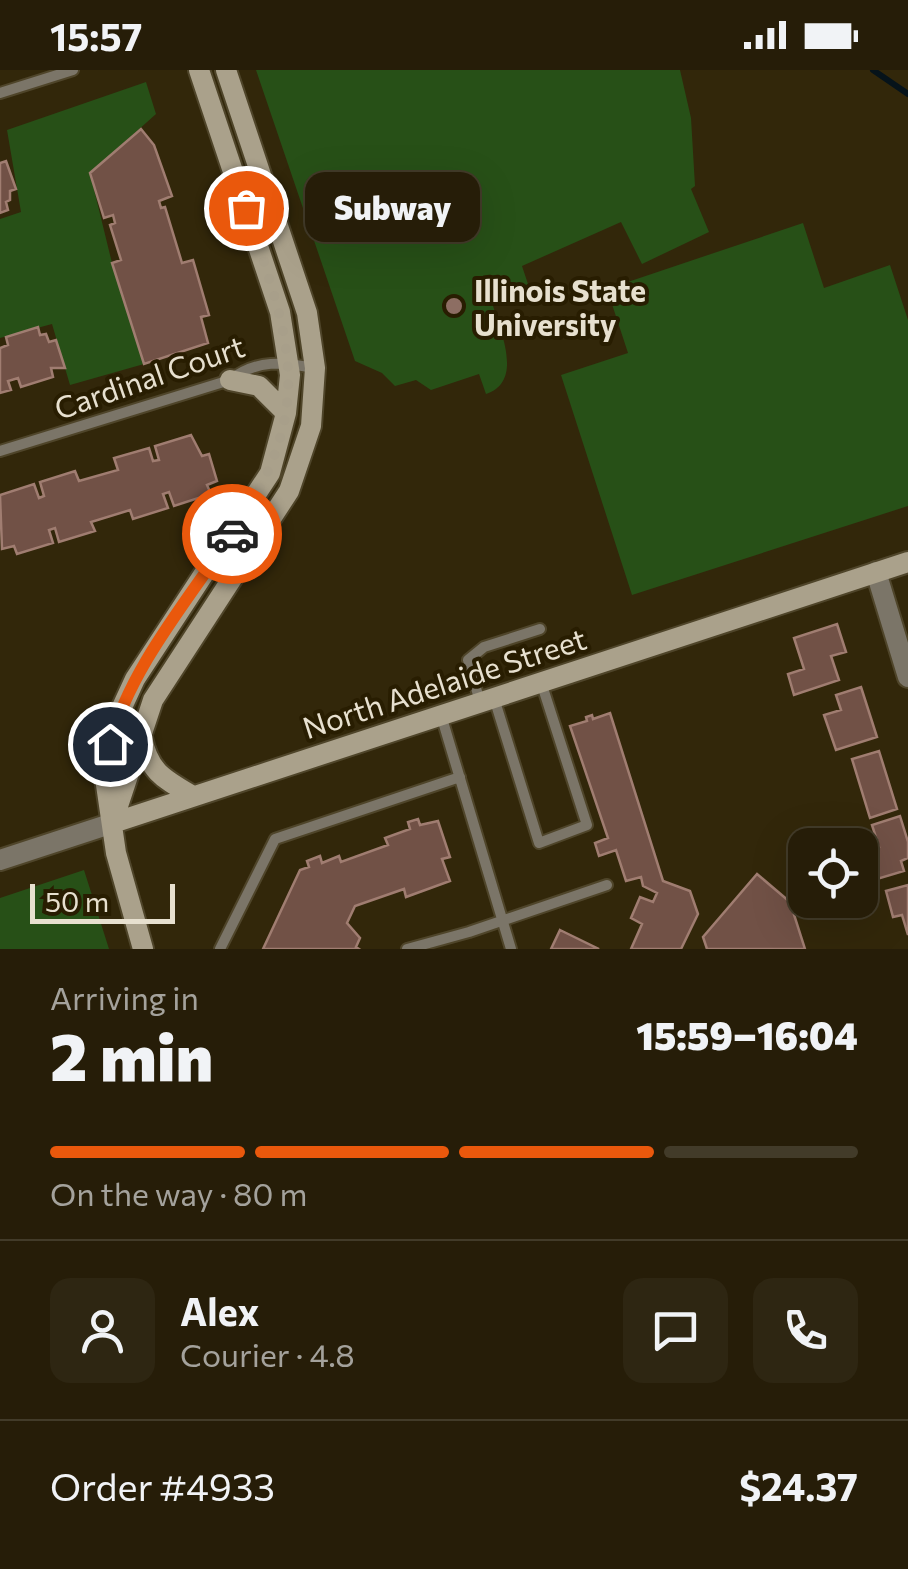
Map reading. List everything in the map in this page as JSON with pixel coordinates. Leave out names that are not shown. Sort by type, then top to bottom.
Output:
[{"type":"main road","points":[[142,949],[123,886],[104,770],[117,718],[136,679],[270,473],[286,414],[289,363],[280,312],[199,70]]},
{"type":"main road","points":[[113,823],[154,700],[289,491],[311,426],[316,368],[306,313],[226,70]]},
{"type":"main road","points":[[230,380],[259,386],[286,414]]},
{"type":"main road","name":"North Adelaide Street","points":[[113,823],[908,562]]},
{"type":"main road","points":[[141,731],[147,762],[165,779],[194,796]]},
{"type":"street","points":[[876,572],[908,677]]},
{"type":"street","name":"North Adelaide Street","points":[[1,856],[113,823]]},
{"type":"lane","points":[[0,93],[73,70]]},
{"type":"lane","name":"Cardinal Court","points":[[0,451],[230,380],[246,368],[264,363],[316,368]]},
{"type":"lane","points":[[540,629],[484,647],[468,660],[487,700],[539,843],[587,824],[541,682]]},
{"type":"lane","points":[[441,714],[511,949]]},
{"type":"lane","points":[[220,949],[275,839],[460,778]]},
{"type":"lane","points":[[407,949],[607,885]]},
{"type":"green space","points":[[256,70],[680,70],[691,118],[695,186],[691,189],[709,232],[642,264],[621,222],[522,266],[529,287],[491,299],[506,352],[505,377],[498,387],[486,394],[479,374],[431,390],[416,380],[395,386],[382,373],[355,361]]},
{"type":"green space","points":[[146,82],[156,114],[90,173],[112,263],[144,364],[70,385],[52,324],[0,338],[0,219],[21,212],[7,130]]},
{"type":"green space","points":[[803,223],[824,288],[890,265],[908,320],[908,506],[632,595],[561,375],[628,353],[607,289]]},
{"type":"green space","points":[[84,870],[109,949],[0,949],[0,898]]},
{"type":"building","points":[[141,129],[154,145],[172,196],[159,201],[161,208],[165,207],[182,263],[193,260],[209,315],[201,317],[208,343],[144,364],[112,263],[121,260],[110,225],[115,223],[113,215],[104,218],[90,173]]},
{"type":"building","points":[[6,161],[16,189],[10,191],[8,210],[0,213],[0,163]]},
{"type":"building","points":[[38,327],[40,335],[46,334],[49,342],[56,340],[65,368],[51,368],[53,377],[21,387],[18,378],[8,381],[11,390],[0,393],[0,348],[8,345],[6,337]]},
{"type":"building","points":[[191,435],[202,456],[209,454],[217,481],[207,485],[211,494],[174,506],[169,492],[163,494],[168,508],[133,519],[130,510],[91,522],[95,531],[59,542],[55,528],[49,530],[53,543],[17,554],[14,546],[2,549],[0,495],[34,484],[39,498],[44,496],[40,482],[75,471],[79,481],[118,470],[114,458],[149,448],[153,461],[159,460],[155,446]]},
{"type":"building","points":[[837,624],[846,652],[831,656],[839,680],[794,695],[788,674],[804,669],[794,638]]},
{"type":"building","points":[[861,687],[877,737],[836,750],[824,715],[841,710],[836,695]]},
{"type":"building","points":[[610,713],[663,881],[690,891],[698,914],[681,949],[631,949],[642,924],[631,918],[640,897],[653,902],[657,893],[643,886],[641,877],[626,881],[616,850],[599,856],[595,843],[608,838],[570,726],[587,721],[586,717],[592,715],[593,719]]},
{"type":"building","points":[[879,751],[897,809],[870,818],[852,759]]},
{"type":"building","points":[[900,816],[908,842],[908,858],[901,861],[904,871],[878,879],[878,828],[872,825]]},
{"type":"building","points":[[418,819],[420,825],[438,821],[450,857],[442,859],[450,881],[406,897],[404,889],[355,906],[347,923],[360,938],[356,947],[359,949],[263,949],[300,870],[309,867],[307,861],[320,856],[322,863],[339,856],[341,862],[388,845],[385,838],[410,829],[408,822]]},
{"type":"building","points":[[757,874],[788,900],[788,918],[795,918],[805,949],[707,949],[703,937]]},
{"type":"building","points":[[908,885],[908,935],[902,915],[893,917],[886,891]]},
{"type":"building","points":[[560,930],[599,949],[551,949]]},
{"type":"waterway","points":[[873,70],[908,94]]},
{"type":"way so far","points":[[232,534],[270,473],[286,414],[290,375],[280,312],[246,208]]},
{"type":"place","name":"Subway","points":[[246,208]]},
{"type":"place","name":"Illinois State University","points":[[454,306]]},
{"type":"route","points":[[110,744],[117,718],[136,679],[232,534]]}]
